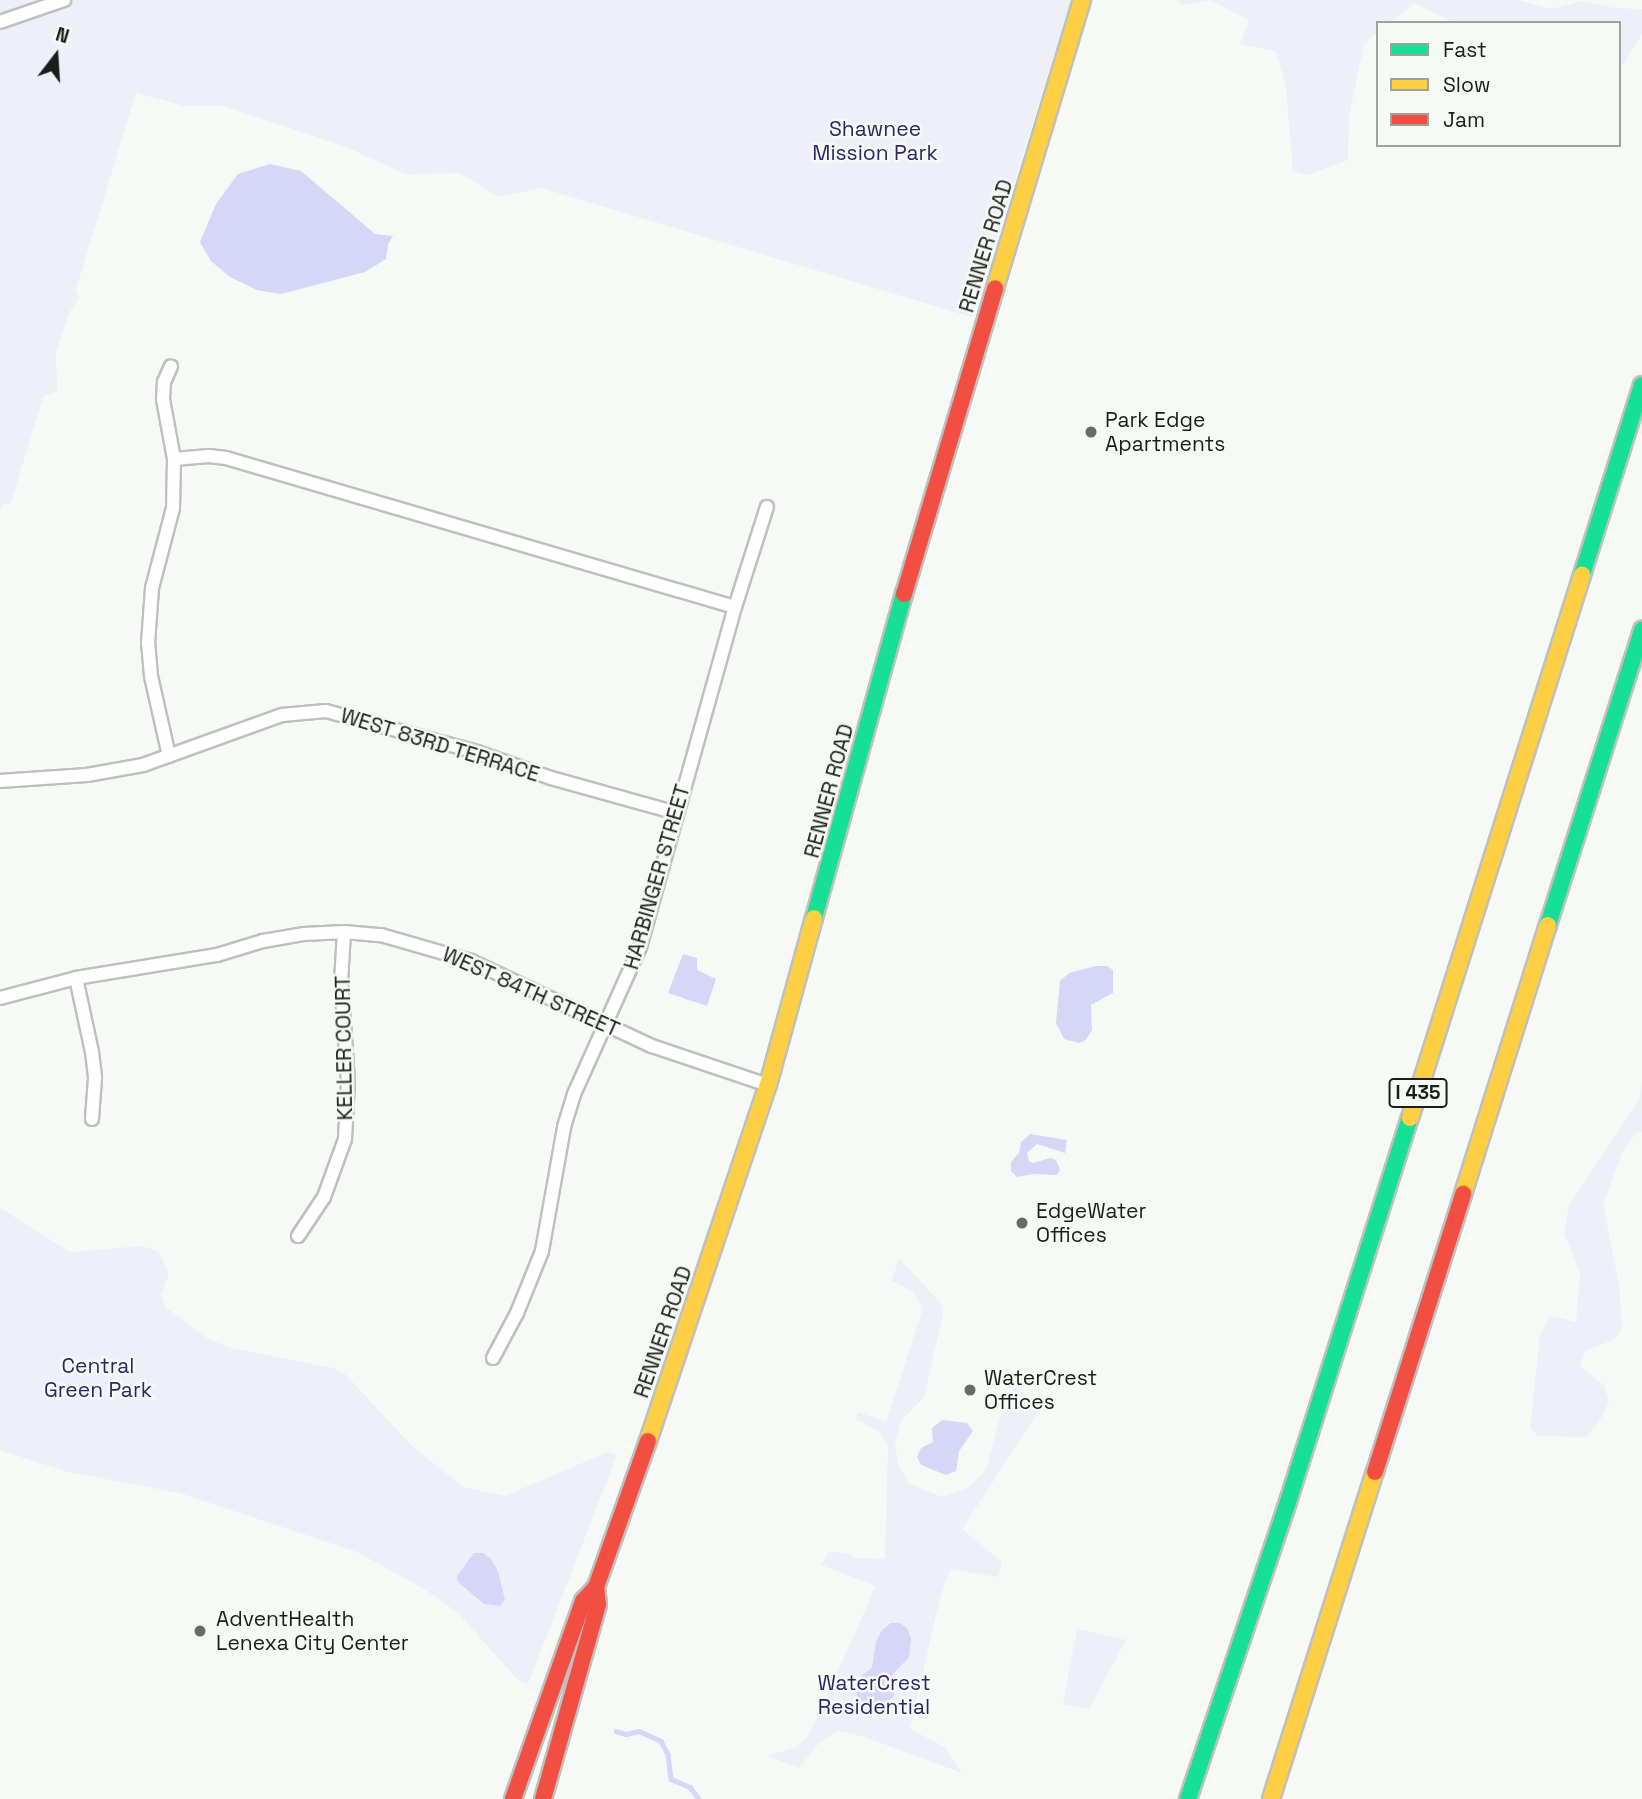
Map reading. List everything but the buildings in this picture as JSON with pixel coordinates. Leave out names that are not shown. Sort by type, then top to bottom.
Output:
[{"type":"main road","name":"RENNER ROAD","points":[[513,1799],[583,1601],[596,1587],[698,1297],[768,1085],[921,532],[1082,0]]},
{"type":"main road","name":"I 435","points":[[1188,1799],[1286,1508],[1642,385]]},
{"type":"main road","points":[[1271,1799],[1642,630]]},
{"type":"main road","name":"RENNER ROAD","points":[[543,1799],[598,1605],[596,1587]]},
{"type":"street","points":[[0,22],[64,0]]},
{"type":"street","points":[[169,756],[150,676],[148,632],[152,588],[173,508],[174,459],[163,399],[164,382],[171,366]]},
{"type":"street","points":[[174,459],[209,456],[226,458],[735,607]]},
{"type":"street","name":"HARBINGER STREET","points":[[493,1358],[517,1313],[542,1251],[564,1127],[574,1094],[640,947],[735,607],[767,507]]},
{"type":"street","name":"WEST 83RD TERRACE","points":[[0,781],[87,775],[143,765],[282,715],[326,711],[477,752],[551,778],[676,813]]},
{"type":"street","name":"WEST 84TH STREET","points":[[0,998],[76,978],[217,955],[263,941],[304,934],[344,932],[413,942],[471,961],[606,1025],[699,1064],[768,1085]]},
{"type":"street","name":"KELLER COURT","points":[[298,1236],[324,1197],[345,1139],[348,1081],[341,982],[344,932]]},
{"type":"street","points":[[76,978],[92,1052],[92,1119]]},
{"type":"green space","name":"Shawnee Mission Park","points":[[0,0],[1071,0],[972,317],[541,188],[499,197],[460,173],[405,174],[344,146],[223,106],[185,106],[136,93],[76,289],[79,298],[69,313],[56,354],[57,391],[44,395],[10,505],[4,504],[0,509]]},
{"type":"green space","points":[[1178,0],[1210,0],[1181,6]]},
{"type":"green space","points":[[1210,0],[1518,0],[1551,9],[1583,1],[1614,8],[1642,9],[1642,34],[1621,65],[1621,21],[1451,21],[1415,3],[1392,21],[1376,21],[1376,34],[1364,44],[1349,116],[1348,160],[1307,175],[1293,171],[1286,88],[1276,51],[1240,44],[1249,20]]},
{"type":"green space","points":[[1642,1086],[1642,1132],[1637,1132],[1624,1149],[1603,1205],[1619,1285],[1622,1328],[1614,1340],[1586,1350],[1580,1366],[1605,1386],[1609,1402],[1599,1422],[1585,1437],[1538,1436],[1530,1428],[1540,1335],[1550,1316],[1576,1322],[1580,1272],[1564,1233],[1569,1205],[1638,1101]]},
{"type":"green space","name":"Central Green Park","points":[[0,1208],[70,1252],[142,1246],[159,1252],[169,1273],[161,1295],[165,1307],[210,1340],[231,1348],[333,1368],[346,1375],[411,1445],[463,1487],[505,1496],[608,1452],[617,1455],[528,1684],[519,1681],[458,1613],[426,1590],[357,1552],[180,1493],[68,1472],[0,1450]]},
{"type":"green space","name":"WaterCrest Residential","points":[[899,1258],[941,1304],[943,1314],[924,1397],[901,1421],[895,1444],[898,1464],[908,1483],[942,1497],[968,1488],[986,1470],[999,1422],[1014,1387],[1029,1398],[1043,1396],[1041,1408],[962,1529],[1002,1562],[998,1577],[950,1569],[939,1602],[910,1729],[945,1747],[962,1773],[862,1736],[838,1731],[819,1743],[799,1768],[767,1756],[797,1747],[809,1735],[876,1586],[821,1565],[829,1552],[849,1553],[853,1558],[885,1559],[888,1445],[879,1432],[856,1419],[858,1412],[886,1422],[923,1308],[912,1291],[892,1281]]},
{"type":"green space","points":[[1077,1629],[1126,1640],[1089,1709],[1063,1704]]},
{"type":"water","points":[[270,164],[301,171],[375,234],[393,236],[388,244],[386,259],[365,272],[281,294],[257,290],[230,277],[211,261],[200,242],[216,204],[238,174]]},
{"type":"water","points":[[683,954],[697,958],[697,970],[716,979],[707,1006],[668,993]]},
{"type":"water","points":[[1107,966],[1113,970],[1113,993],[1091,1005],[1092,1030],[1086,1040],[1079,1043],[1064,1039],[1056,1023],[1060,981],[1069,973]]},
{"type":"water","points":[[1030,1134],[1067,1140],[1065,1153],[1037,1144],[1027,1153],[1029,1161],[1033,1163],[1050,1158],[1056,1160],[1060,1170],[1057,1175],[1033,1174],[1017,1177],[1011,1171],[1011,1162],[1019,1153],[1021,1142]]},
{"type":"water","points":[[942,1420],[967,1423],[973,1431],[959,1451],[956,1471],[946,1475],[921,1465],[917,1457],[921,1448],[933,1442],[932,1428]]},
{"type":"water","points":[[474,1553],[483,1553],[491,1559],[498,1571],[505,1600],[500,1606],[484,1604],[458,1582],[457,1576]]},
{"type":"water","points":[[891,1623],[900,1623],[907,1628],[911,1638],[909,1657],[892,1675],[894,1696],[884,1704],[868,1707],[857,1697],[857,1684],[861,1676],[872,1668],[876,1642],[882,1630]]},
{"type":"waterway","points":[[616,1731],[626,1734],[639,1731],[661,1741],[668,1754],[671,1779],[690,1787],[699,1799]]},
{"type":"traffic: fast","points":[[1582,575],[1642,385]]},
{"type":"traffic: fast","points":[[814,918],[904,594]]},
{"type":"traffic: fast","points":[[1548,925],[1642,630]]},
{"type":"traffic: fast","points":[[1188,1799],[1286,1508],[1410,1118]]},
{"type":"traffic: slow","points":[[995,288],[1082,0]]},
{"type":"traffic: slow","points":[[1410,1118],[1582,575]]},
{"type":"traffic: slow","points":[[648,1441],[768,1085],[814,918]]},
{"type":"traffic: slow","points":[[1463,1194],[1548,925]]},
{"type":"traffic: slow","points":[[1271,1799],[1375,1472]]},
{"type":"traffic: jam","points":[[904,594],[995,288]]},
{"type":"traffic: jam","points":[[1375,1472],[1463,1194]]},
{"type":"traffic: jam","points":[[513,1799],[583,1601],[596,1587],[648,1441]]},
{"type":"traffic: jam","points":[[543,1799],[598,1605],[596,1587]]},
{"type":"place","name":"Park Edge Apartments","points":[[1091,432]]},
{"type":"place","name":"EdgeWater Offices","points":[[1022,1223]]},
{"type":"place","name":"WaterCrest Offices","points":[[970,1390]]},
{"type":"place","name":"AdventHealth Lenexa City Center","points":[[200,1631]]}]
